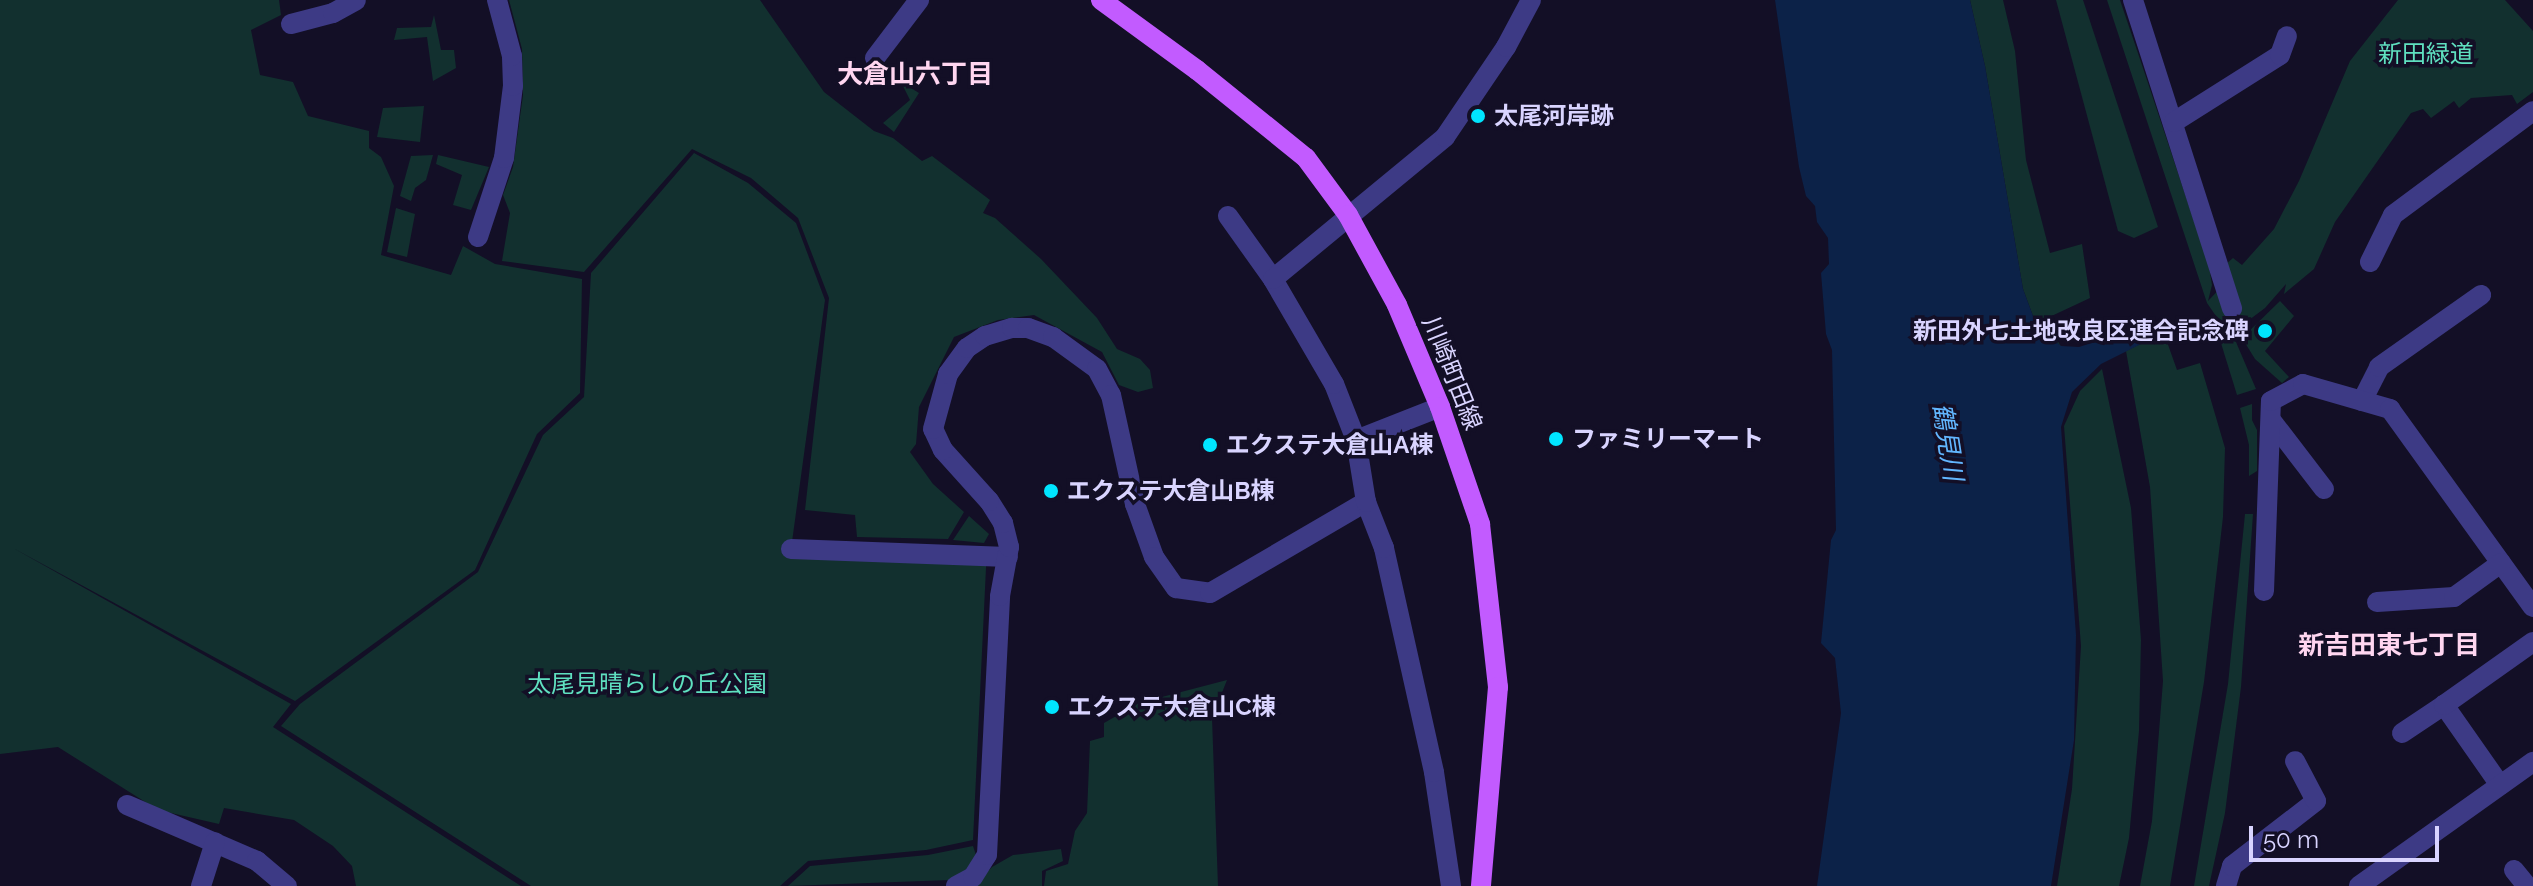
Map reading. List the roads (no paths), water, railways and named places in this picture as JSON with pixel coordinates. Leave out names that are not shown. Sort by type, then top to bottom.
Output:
[{"type":"main road","name":"川崎町田線","points":[[1101,0],[1197,70],[1306,158],[1348,215],[1397,305],[1440,407],[1480,524],[1498,687],[1481,886]]},
{"type":"street","points":[[291,24],[333,13],[356,0]]},
{"type":"street","points":[[478,237],[504,158],[513,86],[512,56],[497,0]]},
{"type":"street","points":[[875,58],[919,0]]},
{"type":"street","points":[[1273,279],[1445,137],[1506,47],[1531,0]]},
{"type":"street","points":[[2133,0],[2232,308]]},
{"type":"street","points":[[2174,122],[2280,55],[2287,36]]},
{"type":"street","points":[[2370,262],[2393,215],[2533,111]]},
{"type":"street","points":[[1228,216],[1273,279],[1334,384],[1356,440],[1366,502],[1384,548],[1434,772],[1451,886]]},
{"type":"street","points":[[2362,401],[2379,367],[2481,295]]},
{"type":"street","points":[[956,886],[973,877],[987,855],[1000,596],[1008,557],[1003,523],[989,501],[943,450],[933,429],[948,374],[967,348],[985,336],[1012,328],[1028,328],[1053,337],[1097,369],[1111,395],[1135,504],[1154,557],[1176,588],[1210,593],[1366,502]]},
{"type":"street","points":[[2264,591],[2271,401],[2303,384],[2390,409],[2533,607]]},
{"type":"street","points":[[1356,440],[1440,407]]},
{"type":"street","points":[[2271,420],[2324,489]]},
{"type":"street","points":[[791,549],[1008,557]]},
{"type":"street","points":[[2377,602],[2454,597],[2501,563]]},
{"type":"street","points":[[2402,733],[2533,642]]},
{"type":"street","points":[[2444,705],[2500,785]]},
{"type":"street","points":[[2226,886],[2232,866],[2316,801],[2295,761]]},
{"type":"street","points":[[2359,886],[2533,762]]},
{"type":"street","points":[[127,805],[257,861],[287,886]]},
{"type":"street","points":[[201,886],[215,842]]},
{"type":"water","name":"鶴見川","points":[[1775,0],[1970,0],[1985,66],[2023,289],[2037,327],[2061,346],[2079,347],[2155,323],[2159,335],[2101,364],[2072,392],[2061,427],[2076,635],[2074,740],[2051,886],[1817,886],[1841,713],[1835,658],[1821,643],[1831,540],[1836,530],[1832,350],[1826,334],[1821,273],[1829,264],[1828,238],[1817,222],[1815,206],[1806,196],[1799,167]]},
{"type":"place","name":"太尾河岸跡","points":[[1478,116]]},
{"type":"place","name":"新田外七土地改良区連合記念碑","points":[[2265,331]]},
{"type":"place","name":"ファミリーマート","points":[[1556,439]]},
{"type":"place","name":"エクステ大倉山A棟","points":[[1210,445]]},
{"type":"place","name":"エクステ大倉山B棟","points":[[1051,491]]},
{"type":"place","name":"エクステ大倉山C棟","points":[[1052,707]]},
{"type":"district","name":"大倉山六丁目","points":[[915,75]]},
{"type":"district","name":"新吉田東七丁目","points":[[2389,646]]},
{"type":"park label","name":"新田緑道","points":[[2426,54]]},
{"type":"park label","name":"太尾見晴らしの丘公園","points":[[647,684]]}]
